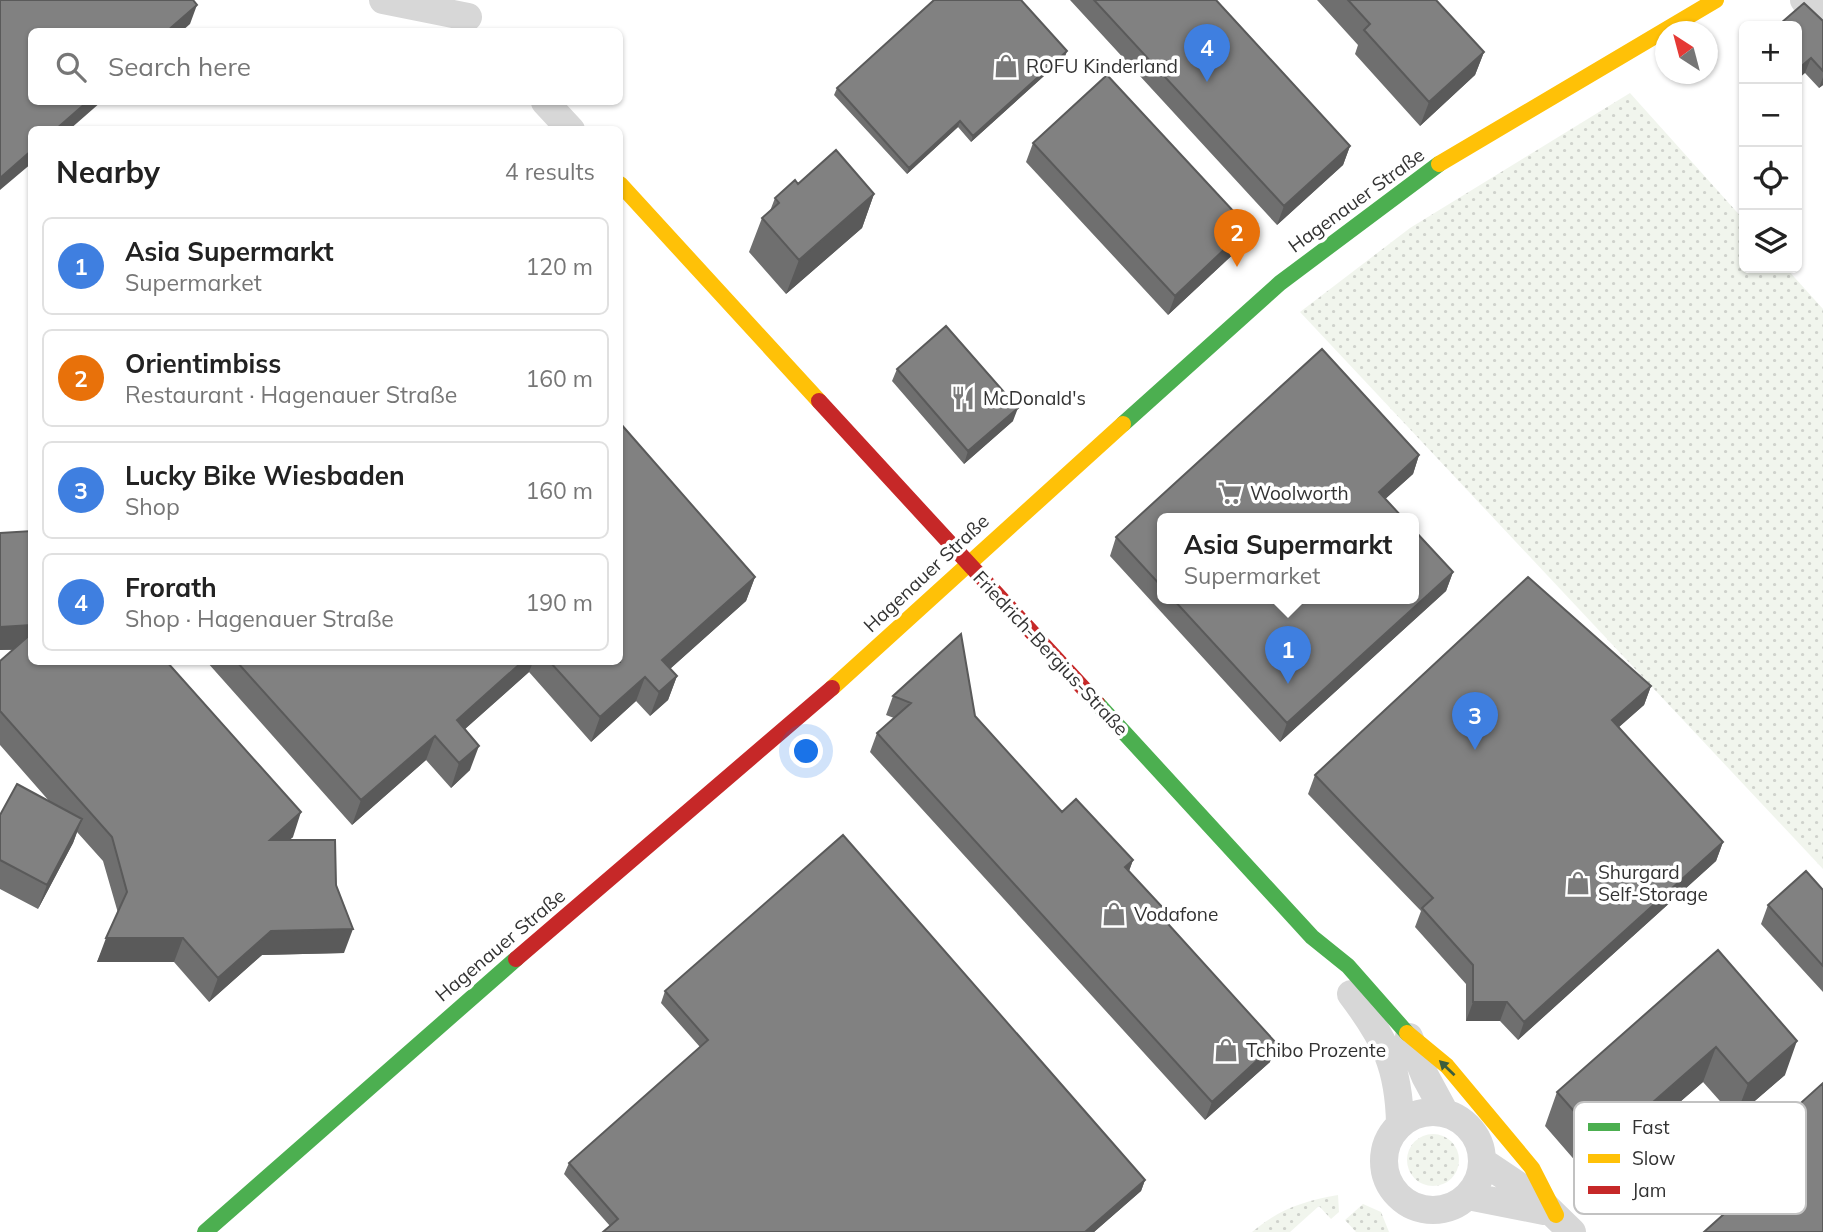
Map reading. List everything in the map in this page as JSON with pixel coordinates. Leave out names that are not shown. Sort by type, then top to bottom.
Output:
[{"type":"street","points":[[383,0],[468,16]]},
{"type":"street","name":"Hagenauer Straße","points":[[205,1232],[418,1042],[776,738],[1280,283],[1395,194],[1716,0]]},
{"type":"street","points":[[1804,0],[1823,21]]},
{"type":"street","points":[[548,105],[566,126]]},
{"type":"street","name":"Friedrich-Bergius-Straße","points":[[623,187],[1312,937],[1383,1039],[1398,1083],[1400,1124],[1391,1134],[1384,1157],[1385,1174],[1395,1193],[1418,1208],[1431,1210],[1453,1206],[1468,1195]]},
{"type":"street","name":"Friedrich-Bergius-Straße","points":[[1312,937],[1348,966],[1408,1034],[1447,1066],[1532,1168],[1564,1224]]},
{"type":"street","name":"Friedrich-Bergius-Straße","points":[[1408,1034],[1425,1076],[1445,1113],[1468,1126],[1476,1136],[1482,1161]]},
{"type":"street","points":[[1400,1124],[1421,1113],[1445,1113]]},
{"type":"street","points":[[1482,1161],[1519,1184],[1564,1224],[1506,1201],[1468,1195],[1479,1180],[1482,1161]]},
{"type":"shaded area","points":[[1630,93],[1739,214],[1739,273],[1791,273],[1823,309],[1823,869],[1300,312],[1410,228]]},
{"type":"shaded area","points":[[1433,1134],[1452,1141],[1459,1160],[1452,1179],[1433,1186],[1414,1179],[1407,1160],[1414,1141]]},
{"type":"shaded area","points":[[1338,1195],[1339,1212],[1331,1219],[1319,1206],[1290,1232],[1252,1232],[1272,1217],[1292,1207]]},
{"type":"shaded area","points":[[1363,1204],[1381,1212],[1389,1232],[1356,1232],[1345,1220]]},
{"type":"building","points":[[0,0],[193,0],[197,5],[171,28],[28,28],[28,105],[84,105],[60,126],[28,126],[28,154],[0,178]]},
{"type":"building","points":[[934,0],[1021,0],[1067,51],[973,136],[960,121],[909,168],[837,88]]},
{"type":"building","points":[[1094,0],[1216,0],[1350,146],[1284,206]]},
{"type":"building","points":[[1348,0],[1436,0],[1484,52],[1429,102],[1364,30],[1370,24]]},
{"type":"building","points":[[1804,3],[1823,21],[1823,71],[1811,58],[1802,66],[1802,21],[1783,21]]},
{"type":"building","points":[[1107,75],[1248,227],[1175,296],[1033,143]]},
{"type":"building","points":[[836,150],[874,194],[799,260],[762,218],[779,203],[775,198],[795,180],[798,184]]},
{"type":"building","points":[[946,326],[1018,408],[968,451],[897,369]]},
{"type":"building","points":[[1322,349],[1419,455],[1379,492],[1398,513],[1157,513],[1157,582],[1116,537]]},
{"type":"building","points":[[623,426],[755,577],[662,660],[677,676],[659,692],[645,677],[600,717],[553,665],[623,665]]},
{"type":"building","points":[[28,531],[28,625],[0,627],[0,533]]},
{"type":"building","points":[[1419,535],[1453,572],[1419,603]]},
{"type":"building","points":[[1528,577],[1651,686],[1612,720],[1723,842],[1524,1022],[1507,1002],[1473,1002],[1473,965],[1422,908],[1433,898],[1315,775]]},
{"type":"building","points":[[1178,604],[1418,604],[1287,723]]},
{"type":"building","points":[[961,634],[975,716],[1062,812],[1076,799],[1133,860],[1125,867],[1164,909],[1159,914],[1276,1043],[1212,1102],[877,733],[911,703],[893,696]]},
{"type":"building","points":[[28,636],[28,665],[170,665],[301,812],[270,840],[335,840],[336,885],[353,929],[271,931],[218,978],[183,938],[106,938],[127,892],[112,837],[0,711],[0,661]]},
{"type":"building","points":[[240,665],[519,665],[457,720],[479,746],[459,763],[435,736],[361,800]]},
{"type":"building","points":[[17,784],[82,819],[47,885],[0,860],[0,815]]},
{"type":"building","points":[[843,835],[1145,1180],[1085,1232],[603,1232],[618,1219],[569,1163],[708,1040],[665,991]]},
{"type":"building","points":[[1806,871],[1823,890],[1823,966],[1768,905]]},
{"type":"building","points":[[1718,950],[1797,1041],[1748,1084],[1716,1047],[1653,1102],[1574,1102],[1574,1111],[1557,1092]]},
{"type":"building","points":[[1823,1083],[1823,1232],[1704,1232],[1724,1214],[1806,1214],[1806,1102],[1802,1102]]},
{"type":"traffic: fast","points":[[1123,424],[1280,283],[1439,164]]},
{"type":"traffic: fast","points":[[1097,703],[1312,937],[1348,966],[1407,1033]]},
{"type":"traffic: fast","points":[[205,1232],[516,959]]},
{"type":"traffic: slow","points":[[1439,164],[1716,0]]},
{"type":"traffic: slow","points":[[623,187],[819,401]]},
{"type":"traffic: slow","points":[[832,688],[1123,424]]},
{"type":"traffic: slow","points":[[1407,1033],[1447,1066],[1532,1168],[1556,1215]]},
{"type":"traffic: jam","points":[[819,401],[1097,703]]},
{"type":"traffic: jam","points":[[516,959],[832,688]]},
{"type":"place","name":"ROFU Kinderland","points":[[1006,66]]},
{"type":"place","name":"Frorath","points":[[1207,82]]},
{"type":"place","name":"Orientimbiss","points":[[1237,267]]},
{"type":"place","name":"McDonald's","points":[[963,398]]},
{"type":"place","name":"Woolworth","points":[[1230,493]]},
{"type":"place","name":"Asia Supermarkt","points":[[1288,684]]},
{"type":"place","name":"Lucky Bike Wiesbaden","points":[[1475,750]]},
{"type":"place","name":"Shurgard Self-Storage","points":[[1578,883]]},
{"type":"place","name":"Vodafone","points":[[1114,914]]},
{"type":"place","name":"Tchibo Prozente","points":[[1226,1050]]}]
